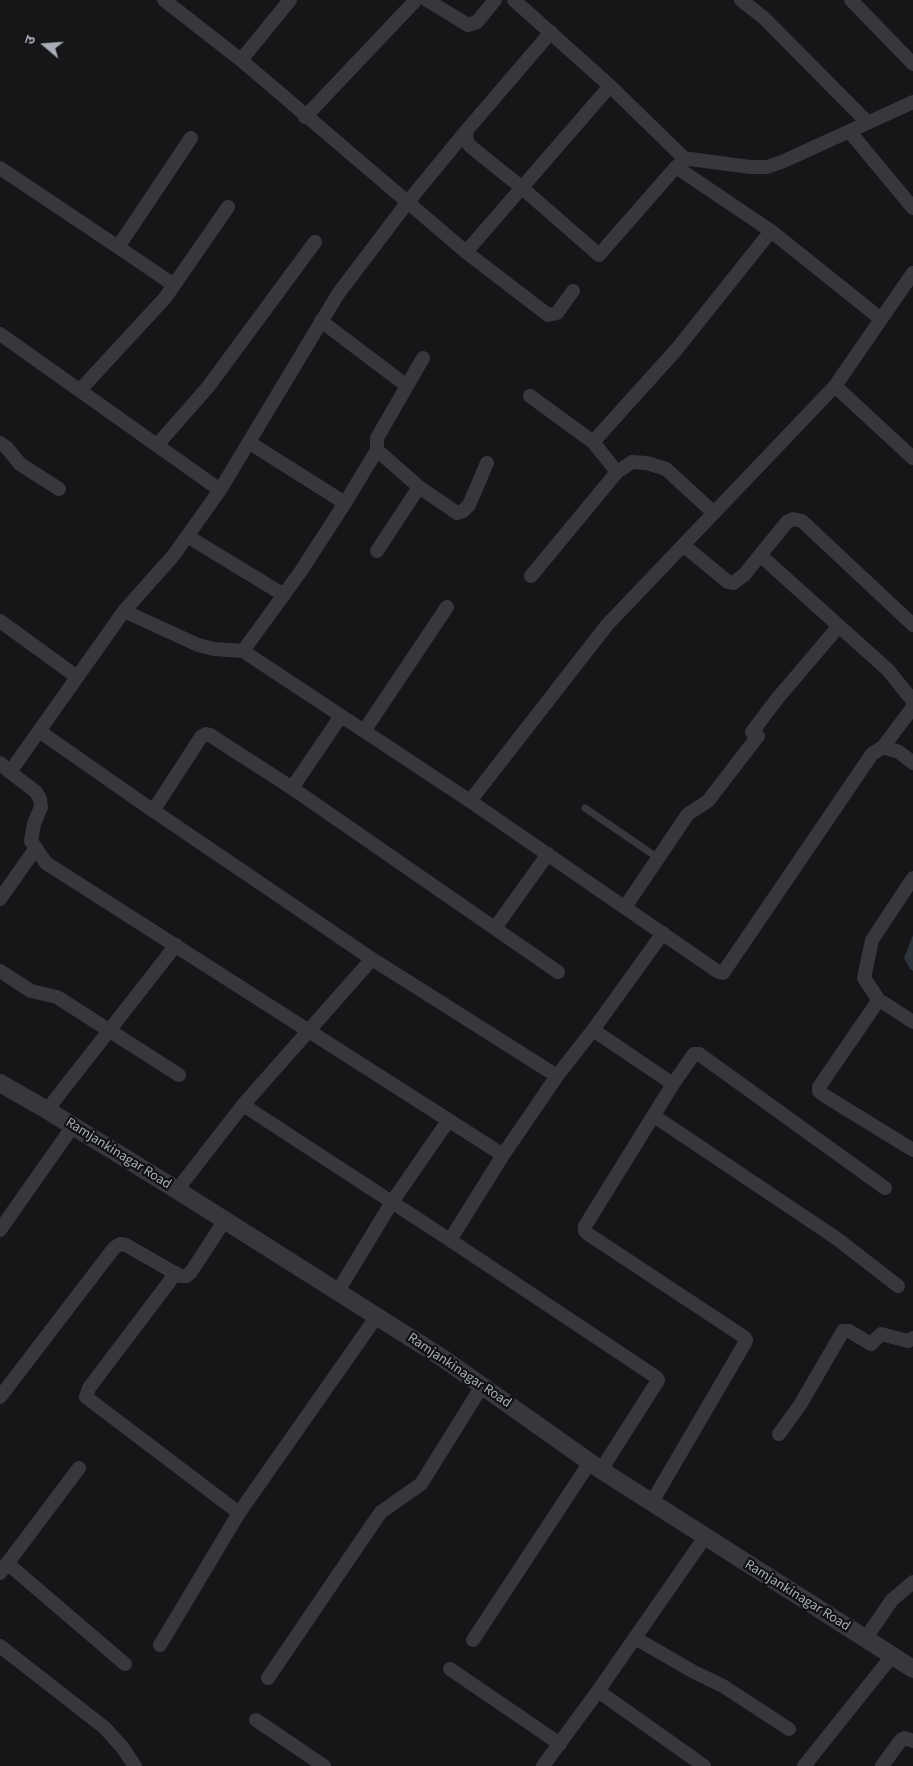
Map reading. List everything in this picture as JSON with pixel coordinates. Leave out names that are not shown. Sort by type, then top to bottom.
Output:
[{"type":"street","points":[[164,0],[241,60],[305,117],[466,252],[548,315],[557,313],[573,290]]},
{"type":"street","points":[[241,60],[290,0]]},
{"type":"street","points":[[305,117],[416,0]]},
{"type":"street","points":[[427,0],[468,25],[476,22],[494,0]]},
{"type":"street","points":[[514,0],[610,86],[681,163],[771,231],[881,320]]},
{"type":"street","points":[[742,0],[764,18],[867,122]]},
{"type":"street","points":[[851,0],[913,64]]},
{"type":"street","points":[[503,1155],[46,863],[31,841],[34,824],[41,807],[40,799],[36,792],[5,767],[39,731],[124,611],[173,556],[220,490],[338,294],[407,203],[466,130],[551,32]]},
{"type":"street","points":[[466,252],[610,86]]},
{"type":"street","points":[[466,130],[466,139],[470,146],[599,254],[681,163],[690,159],[750,167],[766,167],[784,161],[913,102]]},
{"type":"street","points":[[849,131],[913,208]]},
{"type":"street","points":[[118,247],[191,138]]},
{"type":"street","points":[[0,168],[174,285]]},
{"type":"street","points":[[80,390],[165,298],[228,207]]},
{"type":"street","points":[[593,442],[676,350],[771,231]]},
{"type":"street","points":[[158,445],[208,387],[315,242]]},
{"type":"street","points":[[470,800],[607,625],[835,386],[913,273]]},
{"type":"street","points":[[322,322],[407,386]]},
{"type":"street","points":[[0,334],[220,490]]},
{"type":"street","points":[[243,651],[301,571],[377,450],[377,438],[423,358]]},
{"type":"street","points":[[835,386],[913,458]]},
{"type":"street","points":[[530,396],[593,442],[617,472]]},
{"type":"street","points":[[0,443],[7,448],[20,464],[60,489]]},
{"type":"street","points":[[250,443],[344,503]]},
{"type":"street","points":[[377,450],[419,487],[457,513],[463,511],[469,505],[487,463]]},
{"type":"street","points":[[531,576],[617,472],[632,462],[647,462],[666,469],[714,512]]},
{"type":"street","points":[[377,551],[419,487]]},
{"type":"street","points":[[683,545],[730,583],[733,583],[744,575],[787,522],[794,519],[802,520],[913,625]]},
{"type":"street","points":[[187,536],[284,595]]},
{"type":"street","points":[[760,555],[888,670],[913,700]]},
{"type":"street","points":[[364,730],[447,607]]},
{"type":"street","points":[[124,611],[192,643],[214,648],[243,651],[470,800],[717,971],[723,973],[872,754],[883,748],[913,707]]},
{"type":"street","points":[[0,622],[77,677]]},
{"type":"street","points":[[625,907],[688,814],[708,801],[777,699],[839,626]]},
{"type":"street","points":[[292,788],[341,716]]},
{"type":"street","points":[[39,731],[153,811],[372,959],[557,1076]]},
{"type":"street","points":[[153,811],[201,737],[206,734],[210,735],[292,788],[558,972]]},
{"type":"street","points":[[883,748],[899,752],[913,763]]},
{"type":"street","points":[[0,899],[36,848]]},
{"type":"street","points":[[495,928],[548,854]]},
{"type":"street","points":[[913,878],[872,940],[864,978],[880,1002],[913,1022]]},
{"type":"street","points":[[450,1240],[503,1155],[557,1076],[593,1030],[663,933]]},
{"type":"street","points":[[47,1110],[176,945]]},
{"type":"street","points":[[177,1190],[243,1105],[372,959]]},
{"type":"street","points":[[0,971],[32,991],[57,997],[179,1075]]},
{"type":"street","points":[[880,1002],[876,1004],[865,1019],[819,1087],[819,1091],[913,1150]]},
{"type":"street","points":[[593,1030],[673,1084]]},
{"type":"street","points":[[652,1502],[746,1340],[585,1230],[585,1226],[673,1084],[694,1054],[699,1054],[885,1188]]},
{"type":"street","name":"Ramjankinagar Road","points":[[0,1083],[177,1190],[444,1359],[596,1466],[705,1538],[913,1669]]},
{"type":"street","points":[[243,1105],[656,1377],[657,1382],[473,1640]]},
{"type":"street","points":[[654,1116],[836,1238],[898,1286]]},
{"type":"street","points":[[338,1291],[392,1202],[448,1121]]},
{"type":"street","points":[[0,1230],[73,1126]]},
{"type":"street","points":[[0,1397],[114,1248],[120,1244],[126,1245],[180,1276],[186,1276],[191,1272],[225,1220]]},
{"type":"street","points":[[176,1273],[89,1388],[86,1397],[239,1513]]},
{"type":"street","points":[[160,1645],[239,1513],[377,1316]]},
{"type":"street","points":[[779,1434],[800,1405],[843,1331],[849,1331],[871,1344],[881,1334],[908,1341],[913,1338]]},
{"type":"street","points":[[268,1678],[381,1512],[421,1484],[482,1386]]},
{"type":"street","points":[[79,1468],[4,1568],[125,1664]]},
{"type":"street","points":[[543,1766],[705,1538]]},
{"type":"street","points":[[866,1639],[892,1600],[913,1582]]},
{"type":"street","points":[[635,1638],[694,1672],[723,1686],[789,1729]]},
{"type":"street","points":[[0,1646],[105,1728],[122,1747],[135,1766]]},
{"type":"street","points":[[804,1766],[892,1656]]},
{"type":"street","points":[[450,1669],[560,1744]]},
{"type":"street","points":[[598,1691],[704,1766]]},
{"type":"street","points":[[256,1720],[324,1766]]},
{"type":"street","points":[[882,1766],[901,1740],[904,1738],[913,1741]]},
{"type":"lane","points":[[585,808],[658,858]]},
{"type":"shaded area","points":[[913,935],[913,971],[904,958]]}]
